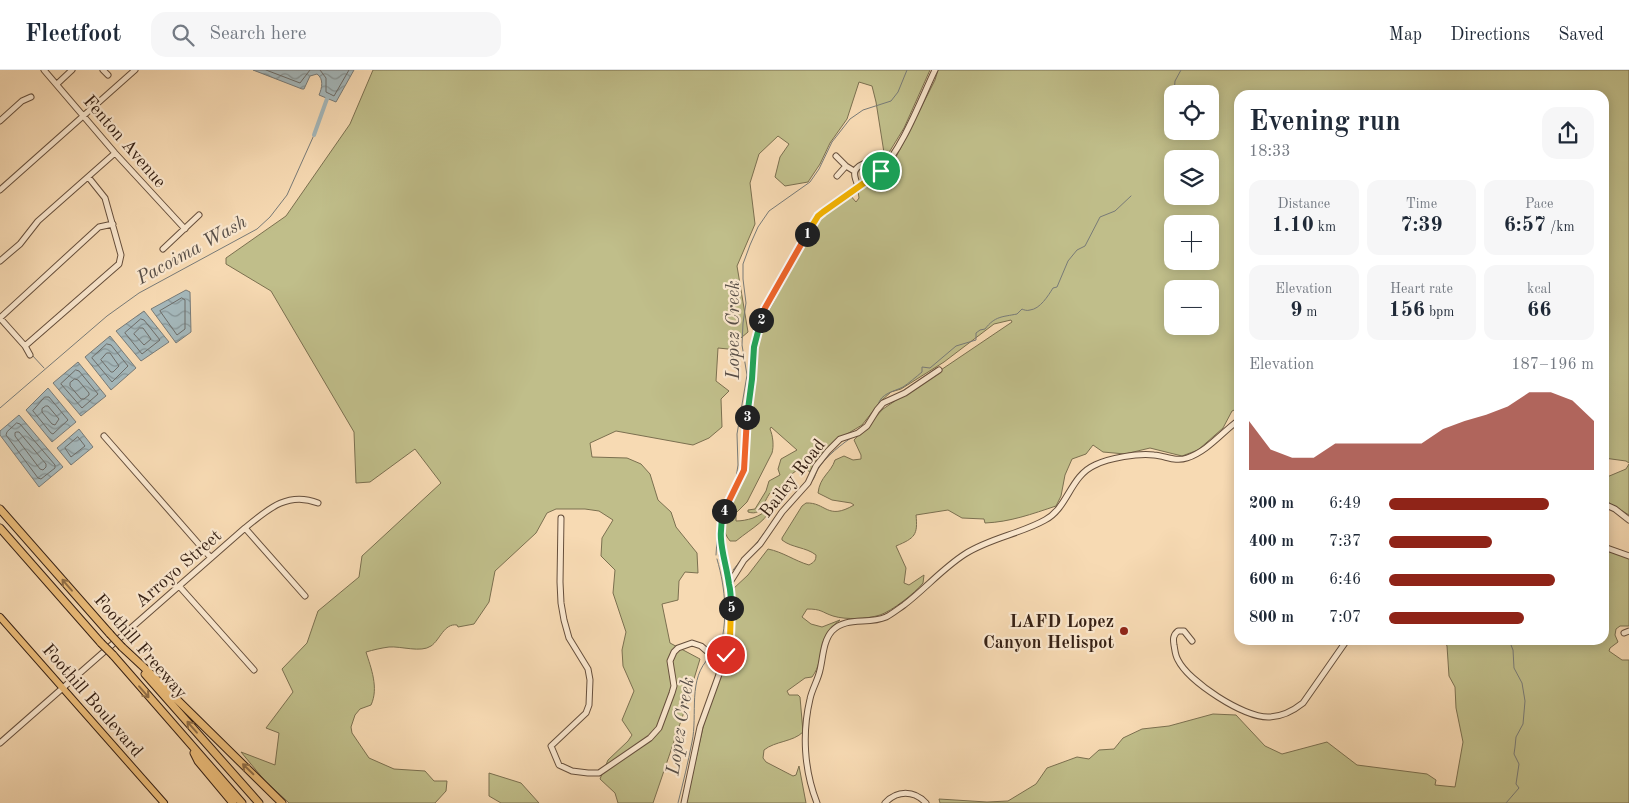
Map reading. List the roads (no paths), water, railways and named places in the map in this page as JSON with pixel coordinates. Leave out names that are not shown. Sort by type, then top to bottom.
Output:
[{"type":"highway","name":"Foothill Freeway","points":[[0,509],[258,803]]},
{"type":"highway","name":"Foothill Freeway","points":[[0,528],[242,803]]},
{"type":"highway","points":[[122,647],[282,803]]},
{"type":"highway","points":[[190,746],[198,761],[233,803]]},
{"type":"main road","name":"Foothill Boulevard","points":[[0,617],[164,803]]},
{"type":"street","name":"Fenton Avenue","points":[[44,70],[84,115],[115,154],[185,229]]},
{"type":"street","points":[[57,84],[72,70]]},
{"type":"street","points":[[103,70],[108,75]]},
{"type":"street","points":[[0,190],[136,70]]},
{"type":"street","points":[[684,803],[700,728],[722,667],[730,638],[730,584],[720,542],[722,521],[726,507],[744,470],[754,347],[765,308],[818,216],[881,171],[892,158],[935,70]]},
{"type":"street","points":[[0,121],[22,101],[31,97]]},
{"type":"street","points":[[0,261],[20,244],[38,221],[115,154]]},
{"type":"street","points":[[836,156],[854,171]]},
{"type":"street","points":[[859,188],[854,171],[863,164]]},
{"type":"street","points":[[838,176],[846,166]]},
{"type":"street","points":[[25,346],[119,264],[121,255],[105,198],[89,178]]},
{"type":"street","points":[[163,249],[199,215]]},
{"type":"street","points":[[30,355],[25,346],[0,318],[99,227],[112,224]]},
{"type":"street","name":"Bailey Road","points":[[730,584],[744,560],[760,544],[782,512],[808,483],[816,466],[828,450],[840,439],[858,433],[867,426],[883,403],[905,393],[939,370]]},
{"type":"street","points":[[817,803],[807,769],[806,736],[810,698],[820,672],[828,636],[836,627],[847,622],[871,621],[887,617],[916,596],[952,564],[970,551],[1049,518],[1060,506],[1079,475],[1095,464],[1137,455],[1154,455],[1174,460],[1187,458],[1218,439],[1234,425]]},
{"type":"street","points":[[104,436],[211,558]]},
{"type":"street","name":"Arroyo Street","points":[[0,742],[270,507],[291,500],[306,498],[318,503]]},
{"type":"street","points":[[1609,506],[1629,520]]},
{"type":"street","points":[[561,518],[560,582],[564,620],[569,638],[588,669],[590,680],[589,704],[586,713],[551,746],[557,762],[562,768],[588,773],[605,770],[642,745],[657,732],[673,690],[670,661],[678,648],[692,643],[701,646],[722,667]]},
{"type":"street","points":[[245,528],[305,596]]},
{"type":"street","points":[[1609,549],[1629,556]]},
{"type":"street","points":[[179,586],[254,670]]},
{"type":"street","points":[[1192,641],[1184,631],[1178,631],[1174,634],[1175,652],[1185,670],[1217,697],[1251,714],[1267,717],[1282,715],[1295,710],[1303,702],[1343,645]]},
{"type":"street","points":[[885,803],[890,797],[905,793],[917,796],[926,803]]},
{"type":"water","points":[[253,70],[354,70],[336,102],[319,95],[322,81],[317,74],[310,76],[304,89],[302,89]]},
{"type":"water","points":[[186,290],[190,292],[191,332],[176,343],[151,309]]},
{"type":"water","points":[[144,311],[169,342],[141,361],[116,331]]},
{"type":"water","points":[[110,336],[136,368],[111,390],[85,357]]},
{"type":"water","points":[[78,362],[106,396],[81,416],[53,383]]},
{"type":"water","points":[[48,388],[76,422],[52,442],[26,410]]},
{"type":"water","points":[[19,415],[63,467],[39,487],[0,435],[0,431]]},
{"type":"water","points":[[79,429],[93,447],[71,465],[57,448]]},
{"type":"waterway","name":"Lopez Creek","points":[[721,506],[732,489],[738,465],[737,434],[747,375],[742,345],[746,303],[743,264],[750,245],[758,227],[769,211],[810,182],[819,169],[832,142],[850,119],[863,110],[891,101],[898,92],[907,70]]},
{"type":"waterway","points":[[1175,85],[1181,70]]},
{"type":"waterway","name":"Pacoima Wash","points":[[314,135],[328,96]]},
{"type":"waterway","name":"Pacoima Wash","points":[[0,408],[107,316],[139,293],[257,229],[270,217],[287,195],[314,135]]},
{"type":"waterway","points":[[878,405],[885,395],[903,387],[922,372],[922,367],[930,368],[956,346],[976,340],[976,333],[985,329],[996,319],[1017,314],[1022,309],[1034,309],[1040,305],[1053,288],[1057,287],[1068,261],[1077,250],[1085,246],[1100,217],[1115,211],[1131,196]]},
{"type":"waterway","points":[[32,355],[44,368]]},
{"type":"waterway","points":[[864,431],[868,429],[874,419]]},
{"type":"waterway","points":[[810,483],[825,460],[854,436]]},
{"type":"waterway","points":[[733,570],[756,544],[790,499]]},
{"type":"waterway","name":"Lopez Creek","points":[[716,555],[719,510]]},
{"type":"waterway","name":"Lopez Creek","points":[[715,654],[719,652],[725,617],[724,594],[717,559]]},
{"type":"waterway","points":[[1506,803],[1519,788],[1516,784],[1519,764],[1514,754],[1516,737],[1523,724],[1525,701],[1522,683],[1514,668],[1511,645]]},
{"type":"waterway","name":"Lopez Creek","points":[[678,803],[694,731],[698,675],[710,657]]},
{"type":"place","name":"LAFD Lopez Canyon Helispot","points":[[1124,631]]}]
